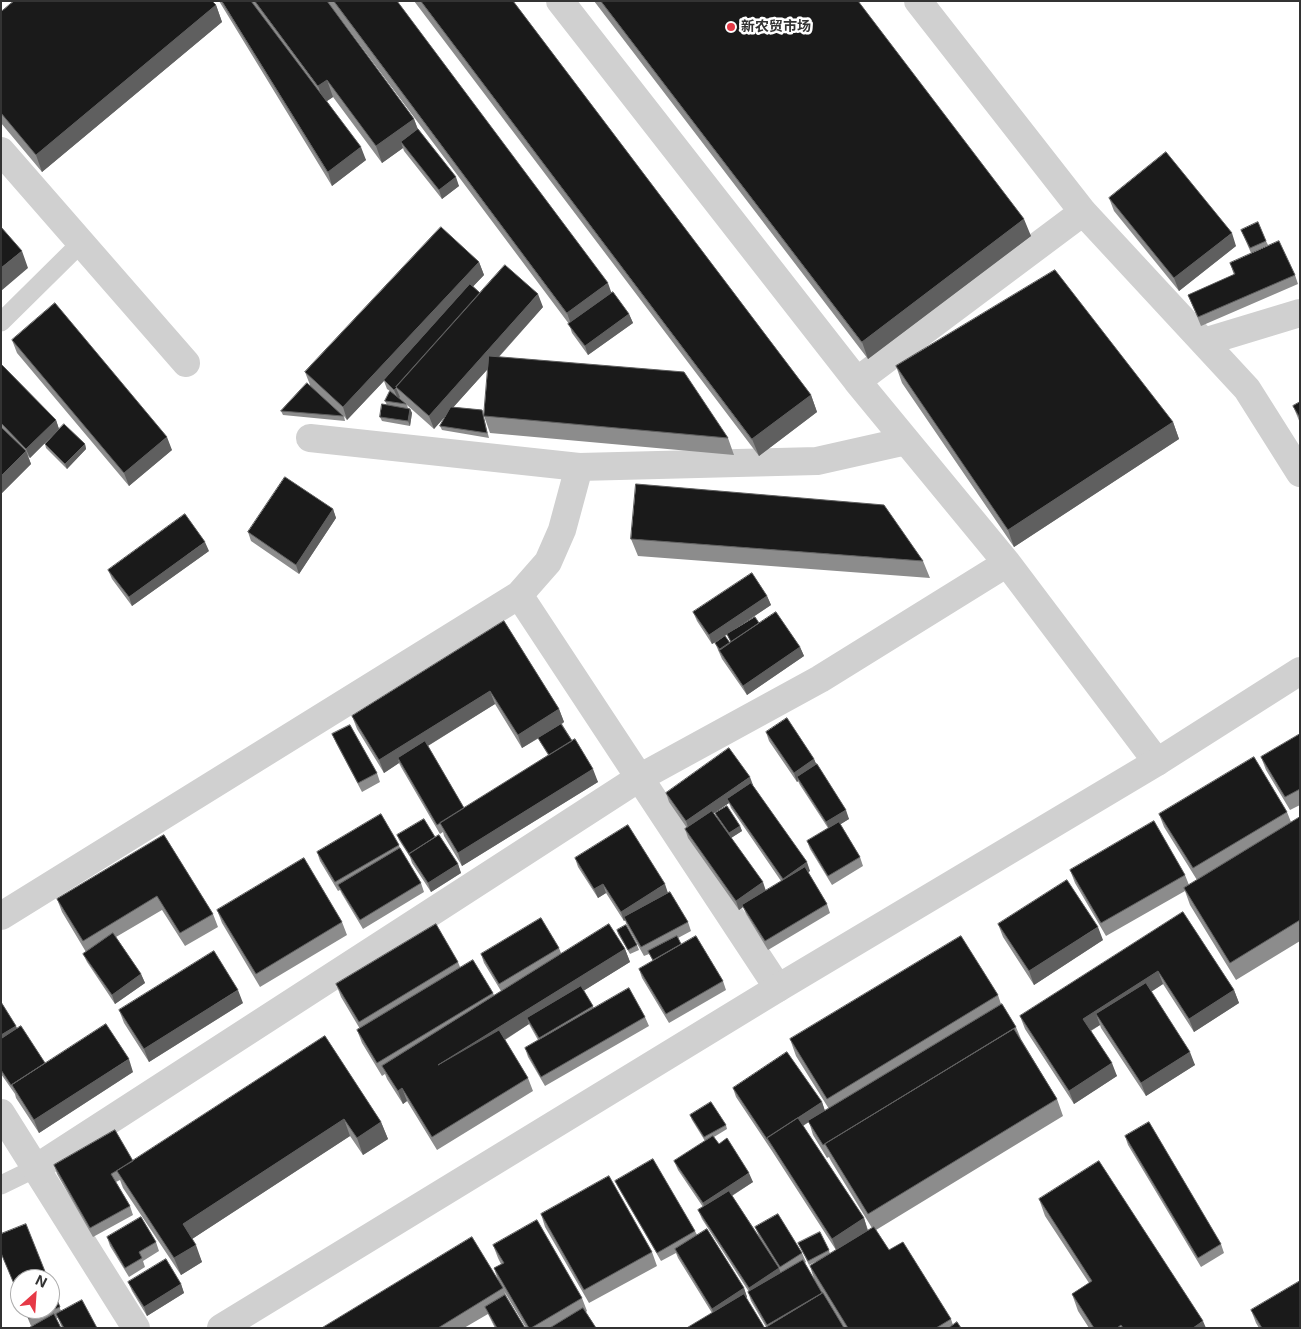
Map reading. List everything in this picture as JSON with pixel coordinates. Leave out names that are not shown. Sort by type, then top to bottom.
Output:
[{"type":"street","points":[[560,1],[858,381],[1007,563],[1157,762]]},
{"type":"street","points":[[918,1],[1083,212],[1247,389],[1300,473]]},
{"type":"street","points":[[1,152],[80,244],[186,362]]},
{"type":"street","points":[[858,381],[1083,212]]},
{"type":"street","points":[[1204,342],[1300,313]]},
{"type":"street","points":[[310,438],[580,467],[817,461],[906,440]]},
{"type":"street","points":[[1,916],[519,595],[548,562],[562,530],[580,467]]},
{"type":"street","points":[[36,1168],[640,778],[820,679],[1007,563]]},
{"type":"street","points":[[519,595],[778,988]]},
{"type":"street","points":[[221,1328],[778,988],[1157,762],[1300,671]]},
{"type":"street","points":[[1,1113],[136,1328]]},
{"type":"lane","points":[[1,322],[80,244]]},
{"type":"lane","points":[[1,1185],[36,1168]]},
{"type":"building","points":[[14,1],[212,1],[216,5],[36,155],[1,113],[1,12]]},
{"type":"building","points":[[222,1],[251,1],[361,147],[328,172]]},
{"type":"building","points":[[255,1],[327,1],[414,119],[376,146],[327,80],[318,86]]},
{"type":"building","points":[[334,1],[397,1],[608,283],[567,313]]},
{"type":"building","points":[[421,1],[513,1],[811,395],[752,439]]},
{"type":"building","points":[[601,1],[858,1],[1024,219],[862,342]]},
{"type":"building","points":[[418,129],[456,177],[439,190],[401,142]]},
{"type":"building","points":[[1166,152],[1232,233],[1174,278],[1109,198]]},
{"type":"building","points":[[1258,222],[1266,241],[1250,248],[1241,230]]},
{"type":"building","points":[[1,227],[22,251],[1,268]]},
{"type":"building","points":[[441,227],[479,262],[343,407],[305,372]]},
{"type":"building","points":[[1279,241],[1295,275],[1198,317],[1188,295],[1235,274],[1230,263]]},
{"type":"building","points":[[505,265],[538,294],[429,416],[396,387]]},
{"type":"building","points":[[1055,270],[1173,422],[1008,530],[896,366]]},
{"type":"building","points":[[470,284],[480,293],[394,390],[384,380]]},
{"type":"building","points":[[613,292],[629,314],[585,346],[568,324]]},
{"type":"building","points":[[55,303],[167,437],[124,473],[12,340]]},
{"type":"building","points":[[489,356],[684,372],[728,438],[484,416]]},
{"type":"building","points":[[1,364],[56,420],[26,449],[1,423]]},
{"type":"building","points":[[307,383],[343,416],[281,411]]},
{"type":"building","points":[[390,391],[406,404],[385,401]]},
{"type":"building","points":[[1300,402],[1300,418],[1293,406]]},
{"type":"building","points":[[382,404],[410,409],[408,421],[380,417]]},
{"type":"building","points":[[451,407],[482,410],[487,433],[440,426]]},
{"type":"building","points":[[64,424],[85,444],[65,464],[45,444]]},
{"type":"building","points":[[1,427],[26,451],[1,476]]},
{"type":"building","points":[[285,477],[333,509],[296,565],[248,532]]},
{"type":"building","points":[[636,484],[884,505],[923,561],[631,539]]},
{"type":"building","points":[[185,514],[205,542],[129,597],[108,570]]},
{"type":"building","points":[[752,573],[767,596],[709,635],[693,612]]},
{"type":"building","points":[[776,612],[800,647],[743,686],[719,650]]},
{"type":"building","points":[[755,617],[759,623],[731,642],[727,634]]},
{"type":"building","points":[[504,621],[559,709],[518,735],[490,691],[379,760],[352,716]]},
{"type":"building","points":[[725,636],[730,643],[720,650],[715,643]]},
{"type":"building","points":[[787,718],[814,759],[794,773],[766,732]]},
{"type":"building","points":[[561,724],[572,741],[549,755],[538,738]]},
{"type":"building","points":[[350,725],[377,773],[358,783],[332,734]]},
{"type":"building","points":[[1300,734],[1300,789],[1285,797],[1261,757]]},
{"type":"building","points":[[575,739],[593,769],[458,853],[440,823]]},
{"type":"building","points":[[425,741],[464,808],[437,825],[398,758]]},
{"type":"building","points":[[729,748],[750,777],[686,821],[666,793]]},
{"type":"building","points":[[1254,757],[1287,812],[1193,868],[1159,814]]},
{"type":"building","points":[[817,764],[846,810],[826,822],[797,777]]},
{"type":"building","points":[[751,783],[807,862],[783,879],[727,799]]},
{"type":"building","points":[[727,806],[740,826],[729,833],[715,813]]},
{"type":"building","points":[[712,811],[763,882],[736,901],[685,829]]},
{"type":"building","points":[[381,814],[399,845],[335,882],[317,852]]},
{"type":"building","points":[[1300,817],[1300,920],[1230,963],[1184,888]]},
{"type":"building","points":[[424,819],[435,837],[409,854],[397,835]]},
{"type":"building","points":[[1154,821],[1185,875],[1101,923],[1070,870]]},
{"type":"building","points":[[839,822],[860,857],[828,876],[807,841]]},
{"type":"building","points":[[628,825],[665,884],[621,912],[603,884],[594,889],[575,858]]},
{"type":"building","points":[[164,835],[213,914],[180,933],[157,896],[83,941],[57,899]]},
{"type":"building","points":[[439,835],[458,864],[428,883],[409,854]]},
{"type":"building","points":[[400,848],[421,883],[360,920],[338,885]]},
{"type":"building","points":[[304,858],[342,922],[256,974],[217,910]]},
{"type":"building","points":[[805,867],[827,904],[765,941],[742,905]]},
{"type":"building","points":[[1067,880],[1098,927],[1029,971],[998,924]]},
{"type":"building","points":[[670,892],[688,922],[641,947],[624,917]]},
{"type":"building","points":[[1183,912],[1234,990],[1189,1019],[1158,971],[1083,1019],[1112,1063],[1069,1091],[1020,1016]]},
{"type":"building","points":[[541,918],[559,948],[499,984],[481,954]]},
{"type":"building","points":[[436,924],[458,962],[359,1022],[336,984]]},
{"type":"building","points":[[609,924],[625,949],[438,1065],[499,1030],[528,1078],[432,1137],[402,1088],[398,1091],[382,1066]]},
{"type":"building","points":[[626,925],[637,945],[628,950],[617,930]]},
{"type":"building","points":[[113,933],[141,974],[112,995],[83,954]]},
{"type":"building","points":[[677,936],[681,944],[653,960],[648,951]]},
{"type":"building","points":[[696,936],[723,981],[666,1014],[639,969]]},
{"type":"building","points":[[961,936],[998,995],[827,1099],[790,1039]]},
{"type":"building","points":[[214,951],[238,990],[144,1049],[119,1010]]},
{"type":"building","points":[[473,960],[493,993],[377,1063],[357,1030]]},
{"type":"building","points":[[1146,983],[1190,1052],[1141,1083],[1096,1014]]},
{"type":"building","points":[[581,986],[593,1006],[539,1038],[527,1018]]},
{"type":"building","points":[[629,988],[645,1017],[541,1077],[525,1048]]},
{"type":"building","points":[[1,1002],[16,1026],[1,1035]]},
{"type":"building","points":[[1002,1004],[1016,1027],[823,1145],[808,1121]]},
{"type":"building","points":[[106,1024],[129,1059],[34,1120],[12,1085]]},
{"type":"building","points":[[21,1026],[45,1063],[11,1085],[1,1070],[1,1039]]},
{"type":"building","points":[[1014,1029],[1057,1099],[868,1214],[825,1144]]},
{"type":"building","points":[[325,1036],[381,1122],[357,1138],[344,1119],[183,1224],[196,1245],[174,1258],[117,1171]]},
{"type":"building","points":[[787,1052],[822,1102],[767,1139],[733,1088]]},
{"type":"building","points":[[711,1102],[726,1125],[704,1137],[690,1115]]},
{"type":"building","points":[[798,1118],[864,1218],[832,1239],[767,1138]]},
{"type":"building","points":[[1149,1122],[1221,1244],[1198,1258],[1125,1136]]},
{"type":"building","points":[[115,1130],[133,1161],[111,1174],[130,1206],[90,1228],[54,1165]]},
{"type":"building","points":[[713,1136],[719,1144],[727,1138],[749,1173],[703,1203],[674,1161]]},
{"type":"building","points":[[653,1159],[695,1231],[657,1253],[615,1181]]},
{"type":"building","points":[[1099,1161],[1203,1321],[1193,1328],[1123,1328],[1121,1325],[1117,1328],[1094,1328],[1072,1294],[1092,1281],[1039,1199]]},
{"type":"building","points":[[609,1176],[652,1252],[584,1290],[541,1214]]},
{"type":"building","points":[[729,1191],[779,1268],[749,1288],[698,1210]]},
{"type":"building","points":[[778,1214],[802,1253],[780,1267],[755,1227]]},
{"type":"building","points":[[141,1217],[156,1242],[139,1252],[142,1258],[125,1268],[107,1237]]},
{"type":"building","points":[[537,1220],[582,1298],[529,1328],[494,1268],[504,1263],[493,1245]]},
{"type":"building","points":[[26,1224],[44,1269],[10,1269],[10,1274],[1,1253],[1,1234]]},
{"type":"building","points":[[874,1227],[889,1250],[903,1242],[951,1319],[936,1328],[848,1328],[810,1266]]},
{"type":"building","points":[[707,1229],[744,1288],[712,1309],[675,1249]]},
{"type":"building","points":[[820,1232],[829,1250],[808,1261],[798,1243]]},
{"type":"building","points":[[472,1237],[503,1288],[438,1328],[322,1328]]},
{"type":"building","points":[[166,1259],[181,1284],[144,1307],[128,1282]]},
{"type":"building","points":[[803,1260],[822,1293],[767,1325],[748,1292]]},
{"type":"building","points":[[1300,1281],[1300,1328],[1262,1328],[1251,1310]]},
{"type":"building","points":[[823,1293],[844,1328],[765,1328]]},
{"type":"building","points":[[744,1294],[764,1327],[687,1328]]},
{"type":"building","points":[[505,1295],[525,1328],[497,1328],[485,1307]]},
{"type":"building","points":[[82,1300],[97,1328],[64,1328],[59,1319],[60,1312]]},
{"type":"building","points":[[583,1308],[596,1328],[550,1328]]},
{"type":"building","points":[[45,1319],[56,1319],[61,1328],[29,1328]]},
{"type":"building","points":[[957,1322],[961,1328],[949,1328]]},
{"type":"place","name":"新农贸市场","points":[[731,27]]}]
